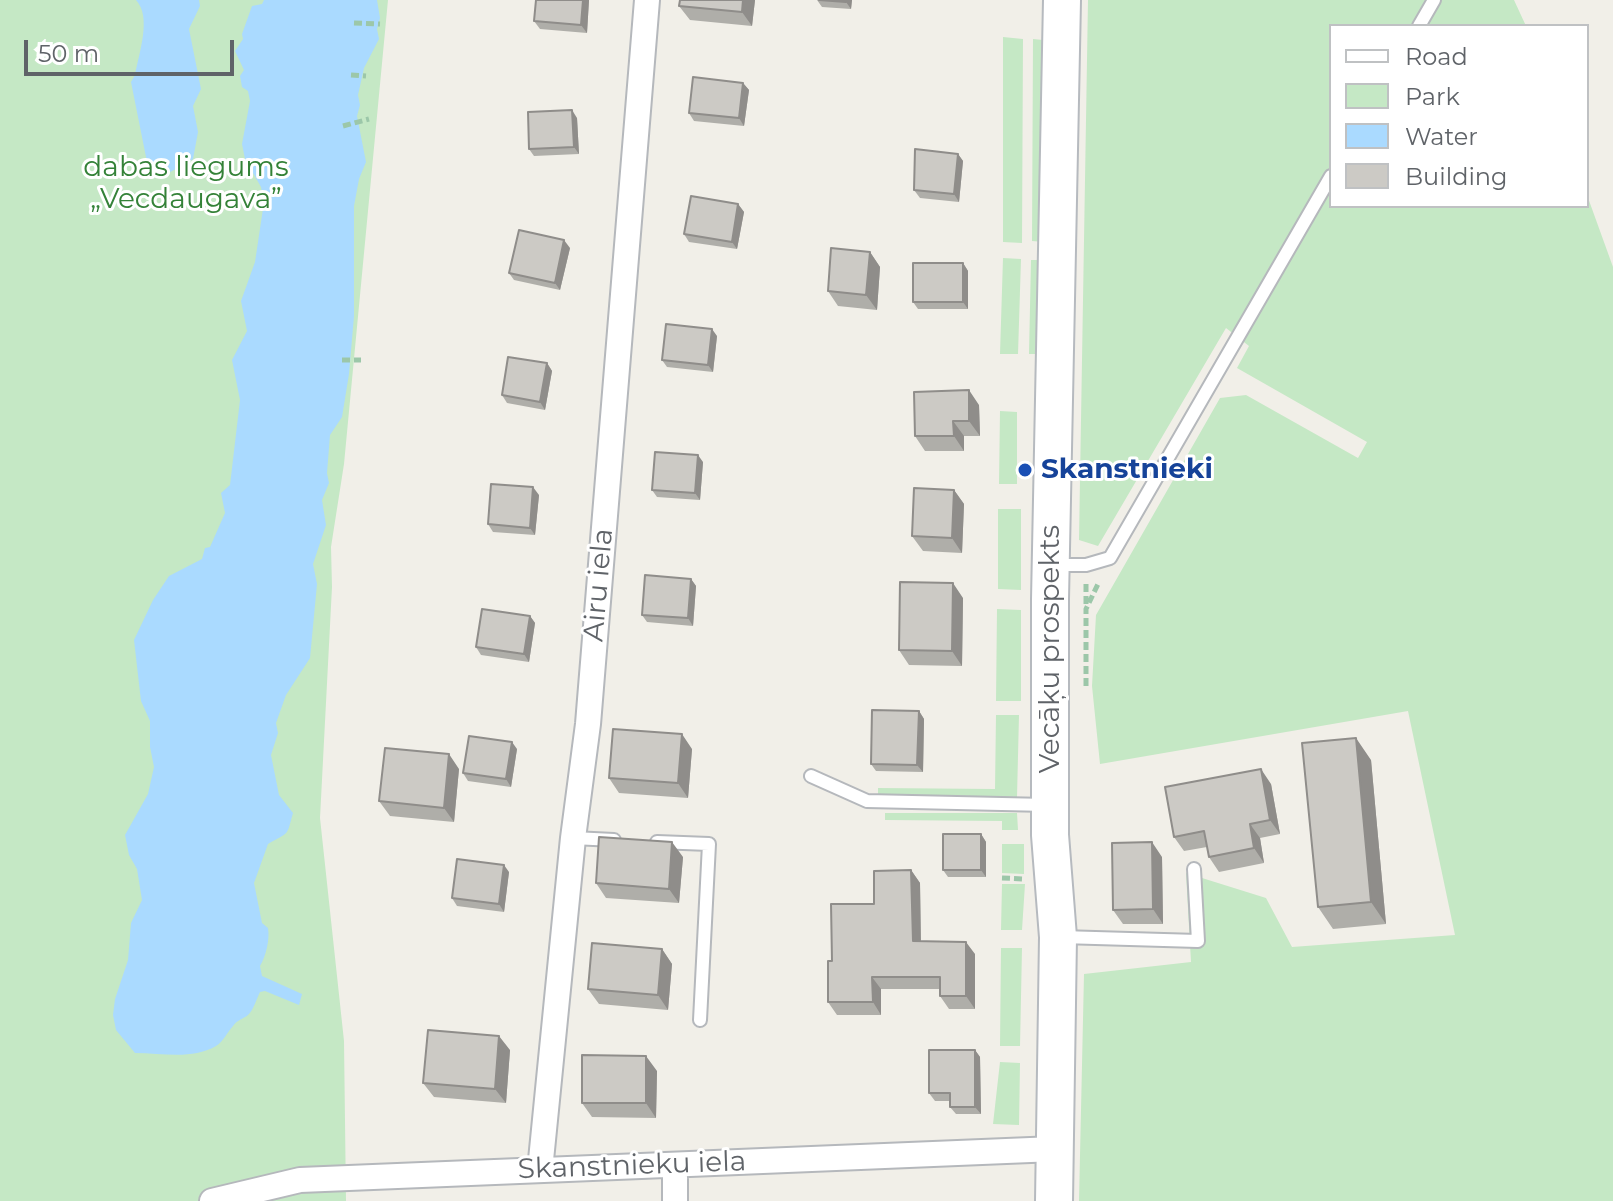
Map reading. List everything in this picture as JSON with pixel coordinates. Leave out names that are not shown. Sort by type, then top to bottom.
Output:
[{"type":"main road","name":"Vecāķu prospekts","points":[[1054,1201],[1058,937],[1050,835],[1051,565],[1062,0]]},
{"type":"street","name":"Airu iela","points":[[540,1170],[573,838],[588,724],[647,0]]},
{"type":"street","name":"Skanstnieku iela","points":[[212,1201],[300,1180],[1055,1149]]},
{"type":"street","points":[[675,1165],[675,1201]]},
{"type":"lane","points":[[1420,24],[1434,0]]},
{"type":"lane","points":[[1051,565],[1086,565],[1110,558],[1329,179]]},
{"type":"lane","points":[[811,776],[867,801],[1050,805]]},
{"type":"lane","points":[[573,838],[623,840]]},
{"type":"lane","points":[[638,841],[709,844],[700,1020]]},
{"type":"lane","points":[[1058,937],[1198,941],[1194,869]]},
{"type":"path","points":[[354,23],[380,24]]},
{"type":"path","points":[[351,75],[366,76]]},
{"type":"path","points":[[343,126],[369,119]]},
{"type":"path","points":[[342,360],[361,360]]},
{"type":"path","points":[[1086,686],[1086,609],[1110,558]]},
{"type":"path","points":[[1002,878],[1029,879]]},
{"type":"green space","name":"dabas liegums „Vecdaugava”","points":[[0,0],[388,0],[344,464],[331,547],[332,587],[320,818],[344,1041],[346,1201],[0,1201]]},
{"type":"green space","points":[[1088,0],[1514,0],[1525,24],[1329,24],[1329,208],[1589,208],[1589,201],[1613,267],[1613,1201],[1079,1201],[1084,974],[1191,962],[1186,873],[1266,898],[1292,947],[1455,935],[1408,711],[1100,764],[1092,686],[1096,615],[1220,398],[1246,395],[1358,458],[1367,442],[1237,368],[1249,346],[1226,328],[1098,546],[1079,540]]},
{"type":"green space","points":[[1003,37],[1023,39],[1022,243],[1003,242]]},
{"type":"green space","points":[[1033,39],[1043,40],[1044,242],[1032,241]]},
{"type":"green space","points":[[1003,258],[1021,259],[1018,354],[1000,354]]},
{"type":"green space","points":[[1031,260],[1044,260],[1041,354],[1029,354]]},
{"type":"green space","points":[[1000,411],[1017,412],[1017,484],[999,484]]},
{"type":"green space","points":[[998,509],[1021,509],[1021,590],[998,589]]},
{"type":"green space","points":[[997,609],[1021,610],[1021,701],[996,701]]},
{"type":"green space","points":[[996,715],[1019,715],[1017,797],[878,794],[878,788],[995,789]]},
{"type":"green space","points":[[885,813],[1017,813],[1018,830],[1002,830],[1002,821],[885,820]]},
{"type":"green space","points":[[1002,844],[1024,844],[1024,874],[1002,873]]},
{"type":"green space","points":[[1002,884],[1025,884],[1022,930],[1001,930]]},
{"type":"green space","points":[[1001,948],[1022,948],[1020,1046],[1000,1046]]},
{"type":"green space","points":[[1000,1062],[1020,1063],[1019,1125],[993,1124]]},
{"type":"water","points":[[136,0],[199,0],[200,6],[189,29],[201,89],[193,106],[198,132],[193,159],[165,175],[147,162],[131,82],[144,25],[141,7]]},
{"type":"water","points":[[264,0],[377,0],[380,18],[377,29],[379,39],[364,68],[358,95],[360,105],[357,116],[366,162],[354,206],[354,316],[342,417],[330,435],[329,483],[322,500],[326,525],[313,564],[317,584],[310,658],[286,695],[276,723],[278,733],[271,755],[279,795],[293,813],[286,833],[268,844],[254,883],[262,923],[268,928],[267,947],[260,966],[262,976],[302,994],[299,1005],[265,991],[260,992],[250,1013],[235,1024],[219,1044],[207,1050],[177,1055],[135,1053],[116,1030],[113,1015],[128,960],[131,923],[142,900],[137,869],[129,855],[125,835],[148,794],[154,767],[150,721],[141,701],[134,640],[153,600],[169,576],[202,559],[225,513],[221,493],[230,485],[240,400],[232,360],[247,331],[241,301],[255,262],[264,202],[261,187],[245,159],[242,144],[250,101],[248,91],[242,87],[240,76],[244,70],[235,51],[243,39],[252,6],[262,4]]},
{"type":"building","points":[[536,0],[583,0],[581,25],[534,21]]},
{"type":"building","points":[[680,0],[743,0],[742,12],[679,6]]},
{"type":"building","points":[[693,77],[743,83],[739,118],[689,113]]},
{"type":"building","points":[[572,110],[574,147],[529,149],[528,112]]},
{"type":"building","points":[[915,149],[958,154],[954,194],[914,190]]},
{"type":"building","points":[[691,196],[738,204],[732,242],[684,234]]},
{"type":"building","points":[[519,230],[564,240],[555,283],[509,273]]},
{"type":"building","points":[[831,248],[870,252],[866,295],[828,291]]},
{"type":"building","points":[[913,263],[963,263],[963,302],[913,302]]},
{"type":"building","points":[[666,324],[712,329],[708,365],[662,360]]},
{"type":"building","points":[[508,357],[547,363],[540,402],[502,395]]},
{"type":"building","points":[[969,390],[969,421],[953,421],[954,436],[915,436],[914,392]]},
{"type":"building","points":[[655,452],[698,455],[695,493],[652,490]]},
{"type":"building","points":[[491,484],[533,487],[530,528],[488,524]]},
{"type":"building","points":[[914,488],[954,490],[952,538],[912,536]]},
{"type":"building","points":[[645,575],[691,579],[688,618],[642,615]]},
{"type":"building","points":[[900,582],[953,583],[952,651],[899,650]]},
{"type":"building","points":[[482,609],[530,616],[524,654],[476,647]]},
{"type":"building","points":[[872,710],[919,711],[917,765],[871,764]]},
{"type":"building","points":[[613,729],[682,734],[678,783],[609,778]]},
{"type":"building","points":[[469,736],[512,742],[506,779],[463,773]]},
{"type":"building","points":[[1356,738],[1371,902],[1318,907],[1302,743]]},
{"type":"building","points":[[385,748],[449,754],[444,808],[379,801]]},
{"type":"building","points":[[1261,769],[1270,820],[1250,824],[1254,848],[1209,857],[1204,831],[1174,837],[1165,787]]},
{"type":"building","points":[[943,834],[981,834],[981,870],[943,870]]},
{"type":"building","points":[[599,837],[672,842],[669,889],[596,883]]},
{"type":"building","points":[[1152,842],[1153,909],[1113,910],[1112,843]]},
{"type":"building","points":[[457,859],[504,865],[499,904],[452,898]]},
{"type":"building","points":[[911,870],[913,941],[966,942],[966,996],[940,996],[940,977],[872,977],[873,1002],[828,1002],[828,961],[832,961],[831,904],[874,904],[874,871]]},
{"type":"building","points":[[592,943],[662,949],[658,995],[588,989]]},
{"type":"building","points":[[428,1030],[499,1036],[495,1089],[423,1083]]},
{"type":"building","points":[[929,1050],[975,1050],[975,1107],[950,1107],[950,1093],[929,1093]]},
{"type":"building","points":[[582,1055],[646,1056],[646,1103],[582,1103]]},
{"type":"place","name":"Skanstnieki","points":[[1025,470]]}]
